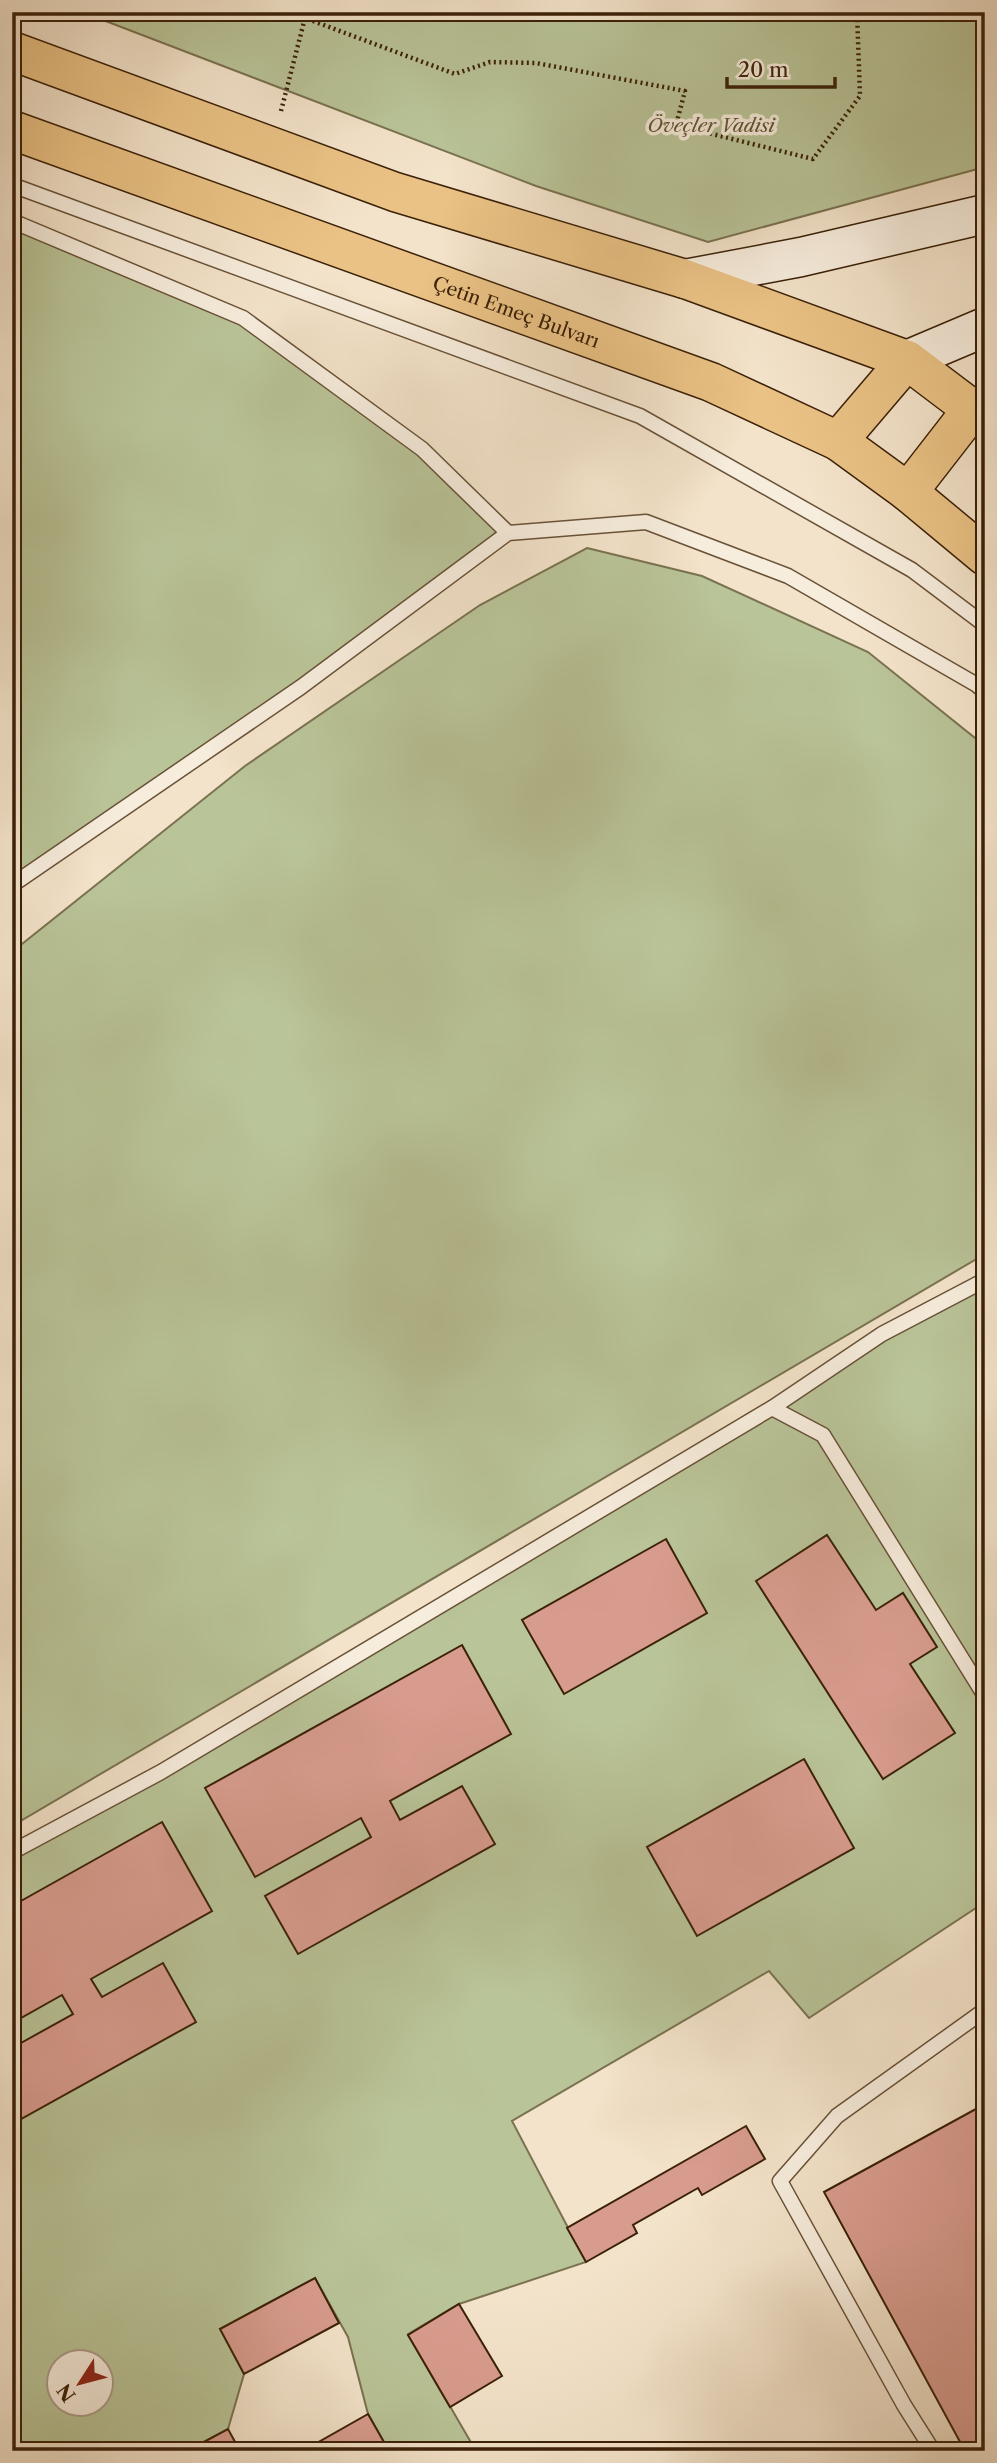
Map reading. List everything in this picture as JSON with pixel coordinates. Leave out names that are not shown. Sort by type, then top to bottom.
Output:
[{"type":"main road","points":[[12,51],[395,192],[685,279],[907,360],[981,409],[908,492]]},
{"type":"main road","name":"Çetin Emeç Bulvarı","points":[[12,130],[711,382],[838,441],[908,492],[985,556]]},
{"type":"main road","points":[[685,279],[800,257],[985,214]]},
{"type":"main road","points":[[838,441],[907,360],[985,327]]},
{"type":"lane","points":[[12,185],[640,416],[912,570],[985,625]]},
{"type":"lane","points":[[12,221],[243,317],[422,449],[508,533]]},
{"type":"lane","points":[[12,885],[301,687],[508,533],[646,522],[788,576],[985,692]]},
{"type":"lane","points":[[12,1852],[160,1772],[772,1408],[882,1334],[985,1280]]},
{"type":"lane","points":[[772,1408],[823,1435],[985,1696]]},
{"type":"lane","points":[[933,2451],[904,2405],[780,2181],[837,2116],[985,2010]]},
{"type":"path","points":[[293,12],[455,74],[490,62],[536,63],[685,91],[676,125],[813,159],[860,96],[858,12]]},
{"type":"path","points":[[271,146],[305,18]]},
{"type":"green space","name":"Öveçler Vadisi","points":[[82,12],[985,12],[985,167],[708,242],[536,186]]},
{"type":"green space","points":[[12,221],[243,318],[422,449],[508,533],[12,885]]},
{"type":"green space","points":[[587,548],[702,576],[868,652],[985,746],[985,1254],[12,1826],[12,952],[245,766],[480,605]]},
{"type":"green space","points":[[985,1280],[985,1902],[809,2018],[769,1971],[512,2121],[586,2262],[459,2304],[408,2334],[476,2451],[389,2451],[368,2414],[348,2337],[315,2278],[220,2329],[244,2374],[228,2429],[187,2451],[12,2451],[12,1852]]},
{"type":"building","points":[[827,1535],[876,1610],[903,1593],[937,1647],[910,1664],[955,1733],[883,1779],[756,1581]]},
{"type":"building","points":[[666,1539],[707,1613],[564,1694],[522,1620]]},
{"type":"building","points":[[462,1645],[511,1734],[390,1801],[400,1820],[462,1786],[495,1844],[298,1954],[265,1896],[371,1837],[361,1818],[255,1877],[205,1788]]},
{"type":"building","points":[[804,1759],[854,1848],[697,1936],[647,1847]]},
{"type":"building","points":[[162,1822],[212,1911],[91,1979],[102,1997],[163,1963],[196,2022],[12,2124],[12,2048],[73,2014],[62,1995],[12,2023],[12,1906]]},
{"type":"building","points":[[985,2104],[985,2451],[965,2451],[824,2192]]},
{"type":"building","points":[[746,2126],[765,2159],[702,2195],[698,2188],[633,2225],[637,2233],[586,2262],[567,2228]]},
{"type":"building","points":[[315,2278],[339,2323],[244,2374],[220,2329]]},
{"type":"building","points":[[459,2304],[502,2376],[450,2407],[408,2335]]},
{"type":"building","points":[[368,2414],[389,2451],[321,2451],[317,2443]]},
{"type":"building","points":[[228,2429],[240,2451],[187,2451]]}]
